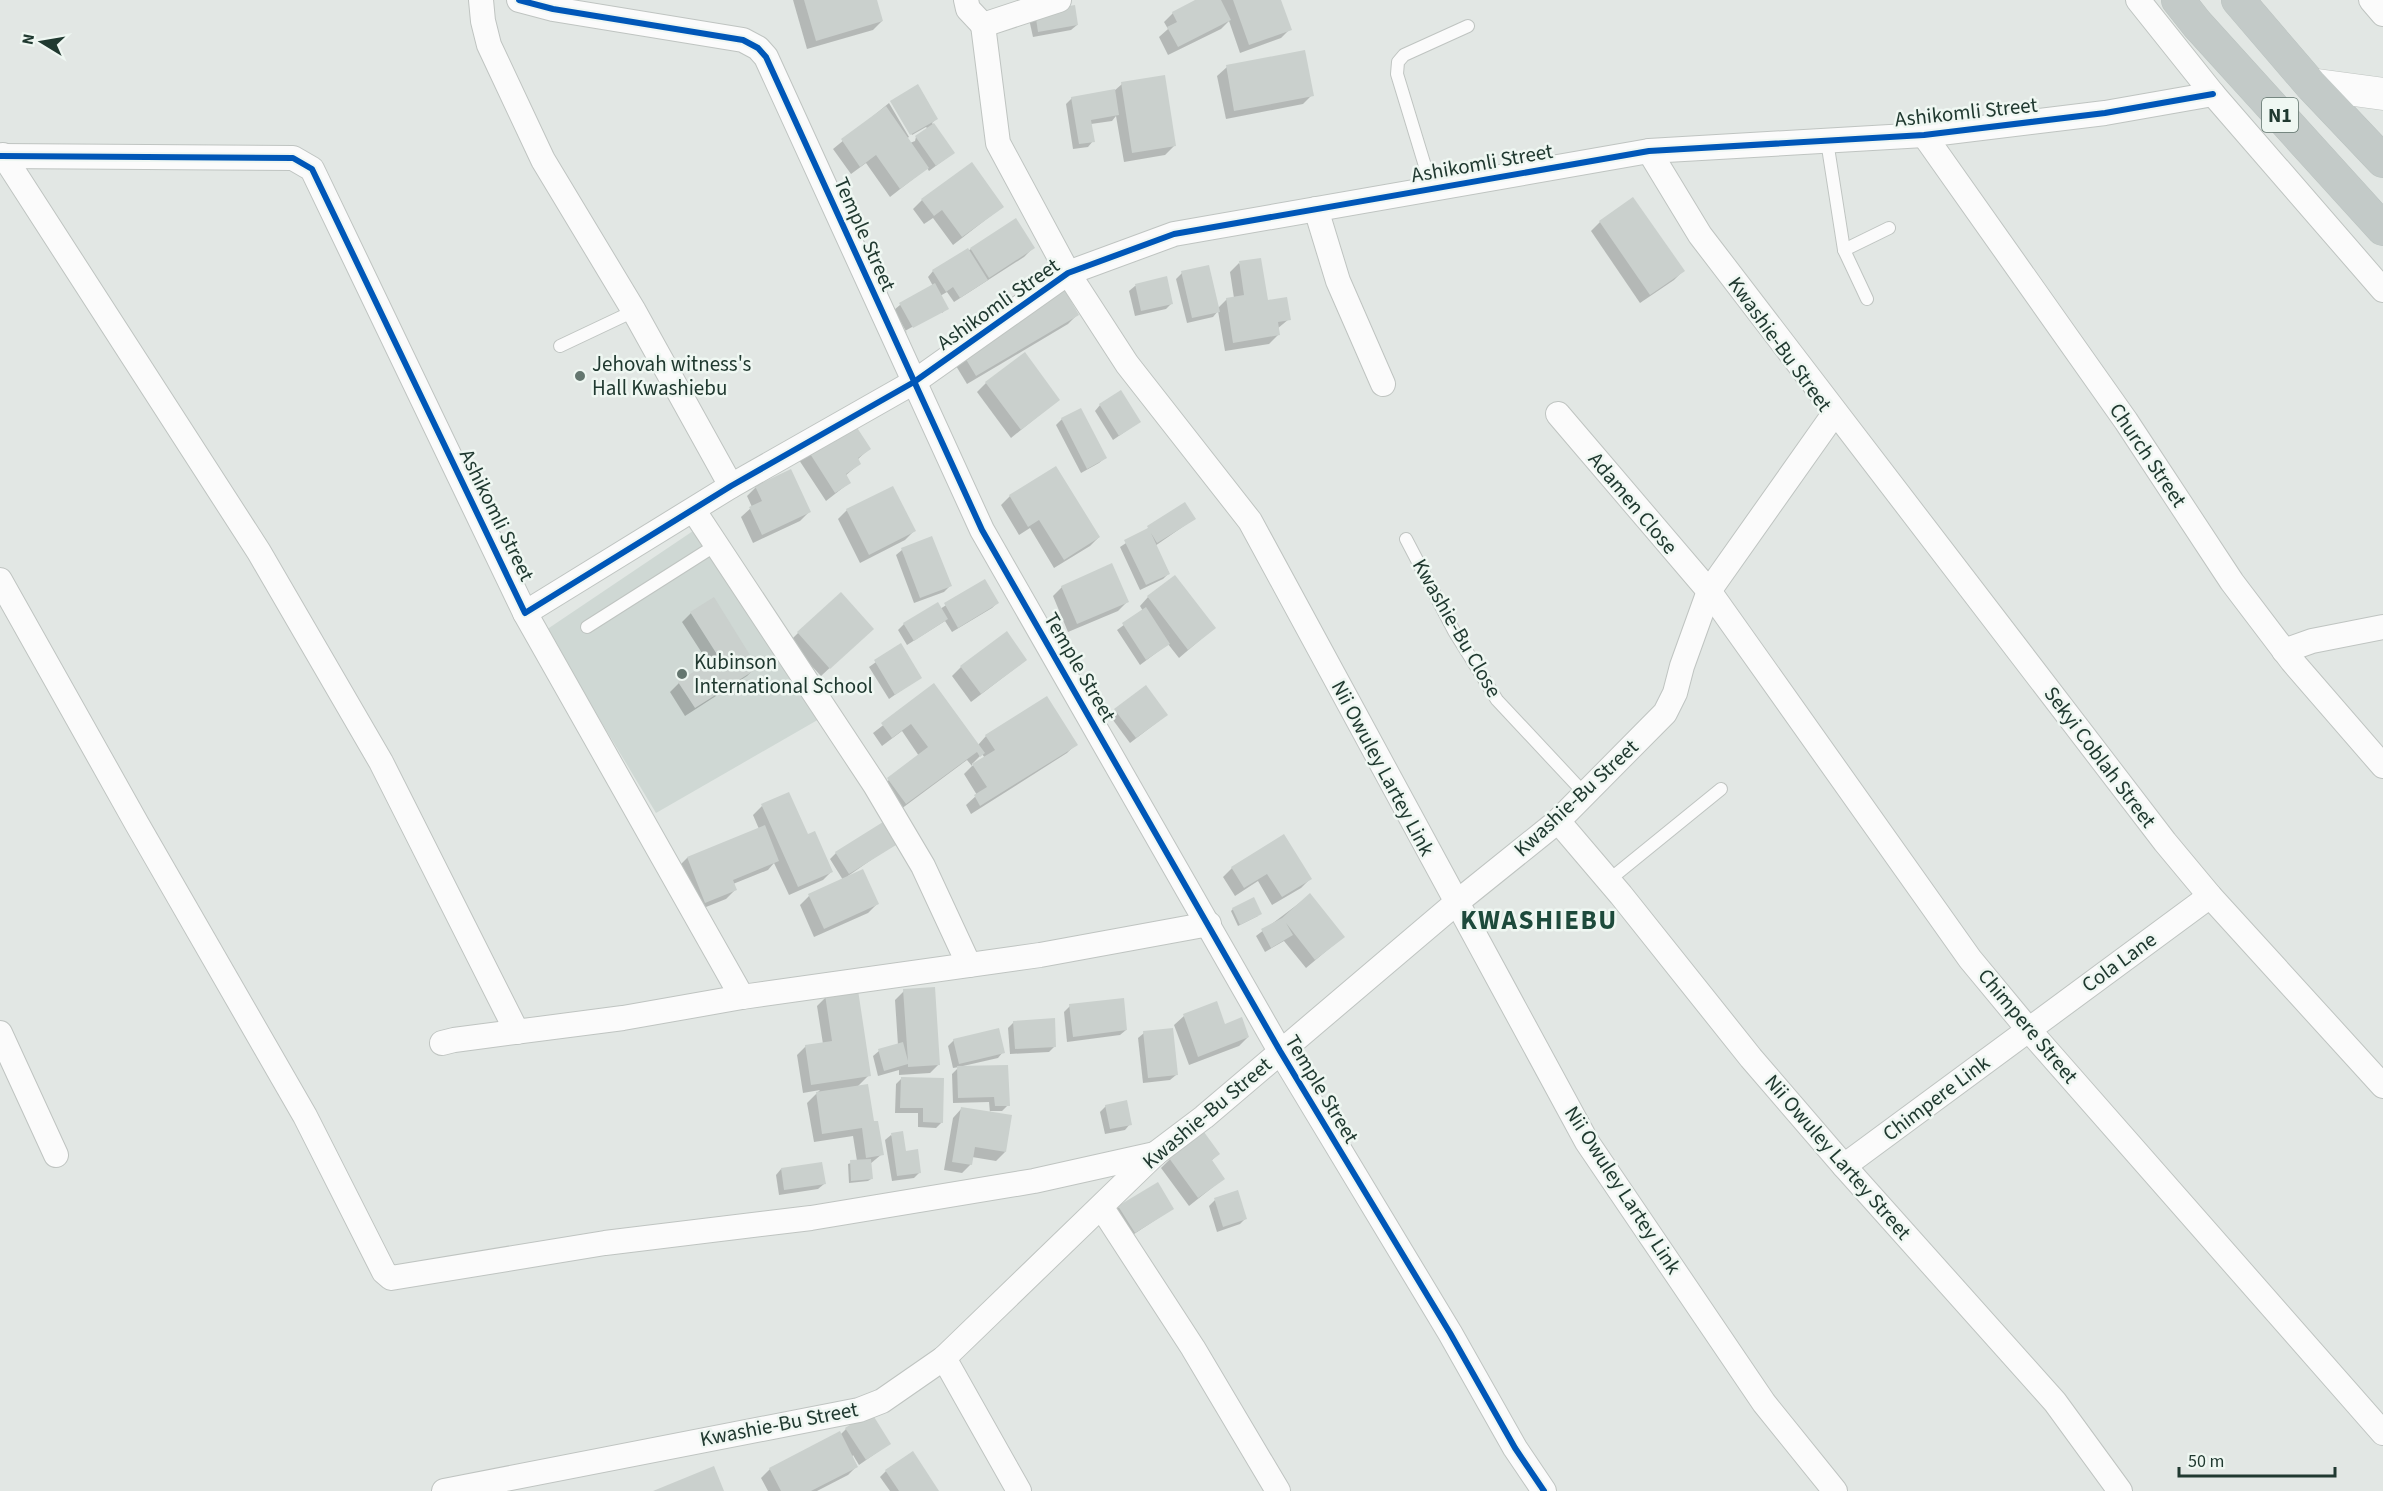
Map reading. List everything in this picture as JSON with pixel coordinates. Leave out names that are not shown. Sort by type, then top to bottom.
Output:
[{"type":"highway","name":"N1","points":[[2178,0],[2197,24],[2383,229]]},
{"type":"highway","name":"N1","points":[[2238,0],[2310,84],[2383,161]]},
{"type":"street","points":[[481,0],[489,45],[543,160],[634,311],[731,486]]},
{"type":"street","name":"Temple Street","points":[[519,0],[554,4],[743,40],[758,48],[766,57],[982,531],[1280,1051],[1450,1333],[1515,1448],[1544,1491]]},
{"type":"street","points":[[970,9],[1059,0]]},
{"type":"street","points":[[2138,0],[2213,94],[2383,290]]},
{"type":"street","points":[[2371,0],[2383,14]]},
{"type":"street","name":"Nii Owuley Lartey Link","points":[[970,9],[998,143],[1068,273],[1127,363],[1250,520],[1587,1142],[1764,1403],[1835,1491]]},
{"type":"street","points":[[2310,84],[2383,94]]},
{"type":"street","name":"Ashikomli Street","points":[[1,156],[293,158],[312,169],[525,613],[694,511],[731,486],[914,381],[1068,273],[1174,234],[1649,151],[1924,135],[2104,113],[2213,94]]},
{"type":"street","name":"Church Street","points":[[1924,135],[2126,421],[2232,582],[2284,651],[2383,766]]},
{"type":"street","name":"Kwashie-Bu Street","points":[[444,1491],[508,1485],[859,1410],[882,1401],[944,1358],[1102,1208],[1155,1154],[1204,1117],[1456,903],[1558,822],[1665,713],[1676,693],[1682,666],[1709,591],[1834,414],[1700,235],[1649,151]]},
{"type":"street","points":[[1,156],[259,552],[381,762],[518,1032]]},
{"type":"street","points":[[1316,209],[1338,281],[1383,384]]},
{"type":"street","name":"Adamen Close","points":[[1558,414],[1709,591]]},
{"type":"street","name":"Sekyi Coblah Street","points":[[1834,414],[2165,842],[2210,896],[2383,1086]]},
{"type":"street","points":[[694,511],[875,785],[923,866],[969,965]]},
{"type":"street","points":[[0,580],[305,1116],[384,1272],[391,1278],[605,1243],[856,1211],[1034,1181],[1155,1154]]},
{"type":"street","name":"Chimpere Street","points":[[1709,591],[1970,959],[2028,1029],[2383,1433]]},
{"type":"street","points":[[525,613],[742,996]]},
{"type":"street","points":[[2284,651],[2312,641],[2383,627]]},
{"type":"street","name":"Nii Owuley Lartey Street","points":[[1558,822],[1609,880],[1750,1058],[2055,1402],[2120,1491]]},
{"type":"street","name":"Cola Lane","points":[[2028,1029],[2210,896]]},
{"type":"street","points":[[442,1043],[623,1018],[742,996],[969,965],[1209,924]]},
{"type":"street","name":"Chimpere Link","points":[[1844,1166],[2028,1029]]},
{"type":"street","points":[[0,1033],[56,1155]]},
{"type":"street","points":[[1102,1208],[1193,1348],[1278,1491]]},
{"type":"street","points":[[944,1358],[1019,1491]]},
{"type":"lane","points":[[1432,189],[1397,75],[1398,62],[1404,55],[1468,26]]},
{"type":"lane","points":[[1827,141],[1844,250],[1867,299]]},
{"type":"lane","points":[[1844,250],[1889,228]]},
{"type":"lane","points":[[560,346],[634,311]]},
{"type":"lane","name":"Kwashie-Bu Close","points":[[1406,539],[1454,631],[1497,700],[1586,794]]},
{"type":"lane","points":[[587,627],[716,545]]},
{"type":"lane","points":[[1609,880],[1721,789]]},
{"type":"shaded area","name":"Kubinson International School","points":[[693,531],[821,718],[656,813],[546,630]]},
{"type":"building","points":[[804,0],[877,0],[883,21],[816,41]]},
{"type":"building","points":[[1195,0],[1221,0],[1231,20],[1178,47],[1167,27],[1177,22],[1172,12]]},
{"type":"building","points":[[1233,0],[1281,0],[1292,30],[1249,45]]},
{"type":"building","points":[[1075,5],[1078,25],[1038,32],[1035,12]]},
{"type":"building","points":[[1305,50],[1314,96],[1234,111],[1226,65]]},
{"type":"building","points":[[1165,75],[1176,146],[1132,153],[1121,82]]},
{"type":"building","points":[[918,84],[938,119],[910,135],[890,101]]},
{"type":"building","points":[[1115,89],[1119,115],[1091,120],[1095,142],[1079,144],[1071,97]]},
{"type":"building","points":[[886,106],[929,168],[900,189],[876,155],[860,167],[841,139]]},
{"type":"building","points":[[934,123],[955,153],[936,166],[915,136]]},
{"type":"building","points":[[972,162],[1004,207],[962,237],[942,210],[934,216],[921,199]]},
{"type":"building","points":[[1633,197],[1685,271],[1650,295],[1599,221]]},
{"type":"building","points":[[1016,218],[1035,248],[989,278],[970,248]]},
{"type":"building","points":[[968,248],[988,280],[960,298],[953,287],[946,292],[932,270]]},
{"type":"building","points":[[1261,258],[1268,300],[1287,297],[1291,320],[1278,322],[1280,335],[1233,343],[1226,298],[1244,295],[1239,261]]},
{"type":"building","points":[[1209,265],[1220,312],[1192,318],[1181,271]]},
{"type":"building","points":[[1167,276],[1173,304],[1141,311],[1135,284]]},
{"type":"building","points":[[935,283],[949,309],[913,328],[899,303]]},
{"type":"building","points":[[1064,289],[1079,315],[976,376],[961,351]]},
{"type":"building","points":[[1025,352],[1060,400],[1021,430],[985,382]]},
{"type":"building","points":[[1121,390],[1141,422],[1119,436],[1099,404]]},
{"type":"building","points":[[1081,408],[1107,458],[1087,469],[1061,418]]},
{"type":"building","points":[[852,420],[871,449],[858,458],[861,464],[846,474],[851,483],[835,493],[807,449]]},
{"type":"building","points":[[1056,466],[1100,537],[1064,560],[1039,520],[1028,527],[1009,495]]},
{"type":"building","points":[[791,469],[811,512],[762,535],[749,507],[762,501],[755,486]]},
{"type":"building","points":[[893,486],[916,531],[869,555],[846,509]]},
{"type":"building","points":[[1185,502],[1196,519],[1157,543],[1151,533],[1170,574],[1146,585],[1124,540],[1148,528],[1147,526]]},
{"type":"building","points":[[932,536],[952,586],[920,598],[901,548]]},
{"type":"building","points":[[1112,563],[1129,602],[1077,624],[1061,586]]},
{"type":"building","points":[[1175,575],[1216,628],[1188,650],[1147,596]]},
{"type":"building","points":[[985,579],[999,603],[958,628],[944,603]]},
{"type":"building","points":[[841,592],[874,629],[830,669],[797,632]]},
{"type":"building","points":[[714,597],[758,668],[695,708],[678,682],[718,656],[690,612]]},
{"type":"building","points":[[938,602],[948,619],[914,641],[903,623]]},
{"type":"building","points":[[1146,607],[1170,644],[1146,660],[1122,623]]},
{"type":"building","points":[[1007,631],[1027,660],[981,694],[960,666]]},
{"type":"building","points":[[901,643],[922,678],[895,695],[874,660]]},
{"type":"building","points":[[934,683],[985,753],[980,757],[977,752],[906,804],[887,778],[928,747],[911,724],[892,738],[881,723]]},
{"type":"building","points":[[1146,685],[1168,715],[1136,738],[1114,709]]},
{"type":"building","points":[[1047,696],[1078,745],[980,806],[974,795],[987,787],[972,764],[995,750],[985,735]]},
{"type":"building","points":[[789,792],[808,834],[815,831],[833,872],[798,887],[761,804]]},
{"type":"building","points":[[883,822],[896,845],[849,874],[835,852]]},
{"type":"building","points":[[765,825],[779,861],[733,880],[737,890],[705,903],[687,857]]},
{"type":"building","points":[[1284,834],[1312,879],[1282,897],[1267,874],[1244,888],[1231,867]]},
{"type":"building","points":[[863,869],[879,904],[824,929],[808,894]]},
{"type":"building","points":[[1310,893],[1345,937],[1315,960],[1286,923],[1293,935],[1271,948],[1261,929],[1282,918]]},
{"type":"building","points":[[1254,897],[1262,914],[1240,925],[1232,908]]},
{"type":"building","points":[[935,987],[940,1065],[908,1067],[908,1064],[884,1071],[878,1049],[903,1042],[908,1061],[903,989]]},
{"type":"building","points":[[858,990],[871,1076],[811,1085],[805,1045],[832,1041],[825,995]]},
{"type":"building","points":[[1124,998],[1127,1030],[1073,1037],[1069,1004]]},
{"type":"building","points":[[1217,1001],[1225,1024],[1242,1017],[1249,1037],[1198,1057],[1183,1014]]},
{"type":"building","points":[[1055,1018],[1056,1047],[1015,1049],[1013,1021]]},
{"type":"building","points":[[999,1028],[1005,1053],[959,1064],[953,1039]]},
{"type":"building","points":[[1173,1028],[1178,1075],[1148,1078],[1143,1031]]},
{"type":"building","points":[[1008,1065],[1010,1106],[995,1106],[994,1097],[958,1098],[957,1066]]},
{"type":"building","points":[[901,1077],[944,1078],[943,1123],[923,1122],[923,1108],[900,1108]]},
{"type":"building","points":[[868,1084],[874,1121],[878,1121],[884,1155],[866,1158],[862,1128],[822,1134],[816,1092]]},
{"type":"building","points":[[1127,1100],[1132,1125],[1110,1129],[1105,1105]]},
{"type":"building","points":[[961,1107],[1012,1115],[1006,1152],[975,1147],[972,1165],[952,1162]]},
{"type":"building","points":[[903,1131],[906,1151],[918,1149],[921,1173],[897,1176],[891,1133]]},
{"type":"building","points":[[1204,1132],[1220,1154],[1212,1160],[1225,1179],[1198,1198],[1169,1158]]},
{"type":"building","points":[[871,1159],[873,1179],[851,1181],[850,1160]]},
{"type":"building","points":[[822,1162],[826,1184],[784,1190],[781,1168]]},
{"type":"building","points":[[1158,1182],[1174,1209],[1135,1233],[1118,1206]]},
{"type":"building","points":[[1238,1190],[1247,1219],[1223,1227],[1214,1198]]},
{"type":"building","points":[[871,1412],[891,1444],[866,1460],[845,1428]]},
{"type":"building","points":[[840,1431],[858,1467],[811,1491],[781,1491],[769,1468]]},
{"type":"building","points":[[913,1451],[939,1491],[899,1491],[885,1470]]},
{"type":"building","points":[[714,1466],[724,1491],[653,1491]]},
{"type":"cycle path","points":[[519,0],[553,9],[743,40],[758,48],[766,57],[982,530],[1280,1051],[1450,1333],[1515,1448],[1544,1491]]},
{"type":"cycle path","points":[[0,156],[293,158],[312,169],[525,613],[731,486],[914,382],[1068,273],[1174,234],[1649,151],[1924,135],[2105,113],[2213,94]]},
{"type":"place","name":"Jehovah witness's Hall Kwashiebu","points":[[580,376]]},
{"type":"place","name":"Kubinson International School","points":[[682,674]]},
{"type":"district","name":"KWASHIEBU","points":[[1539,920]]}]
